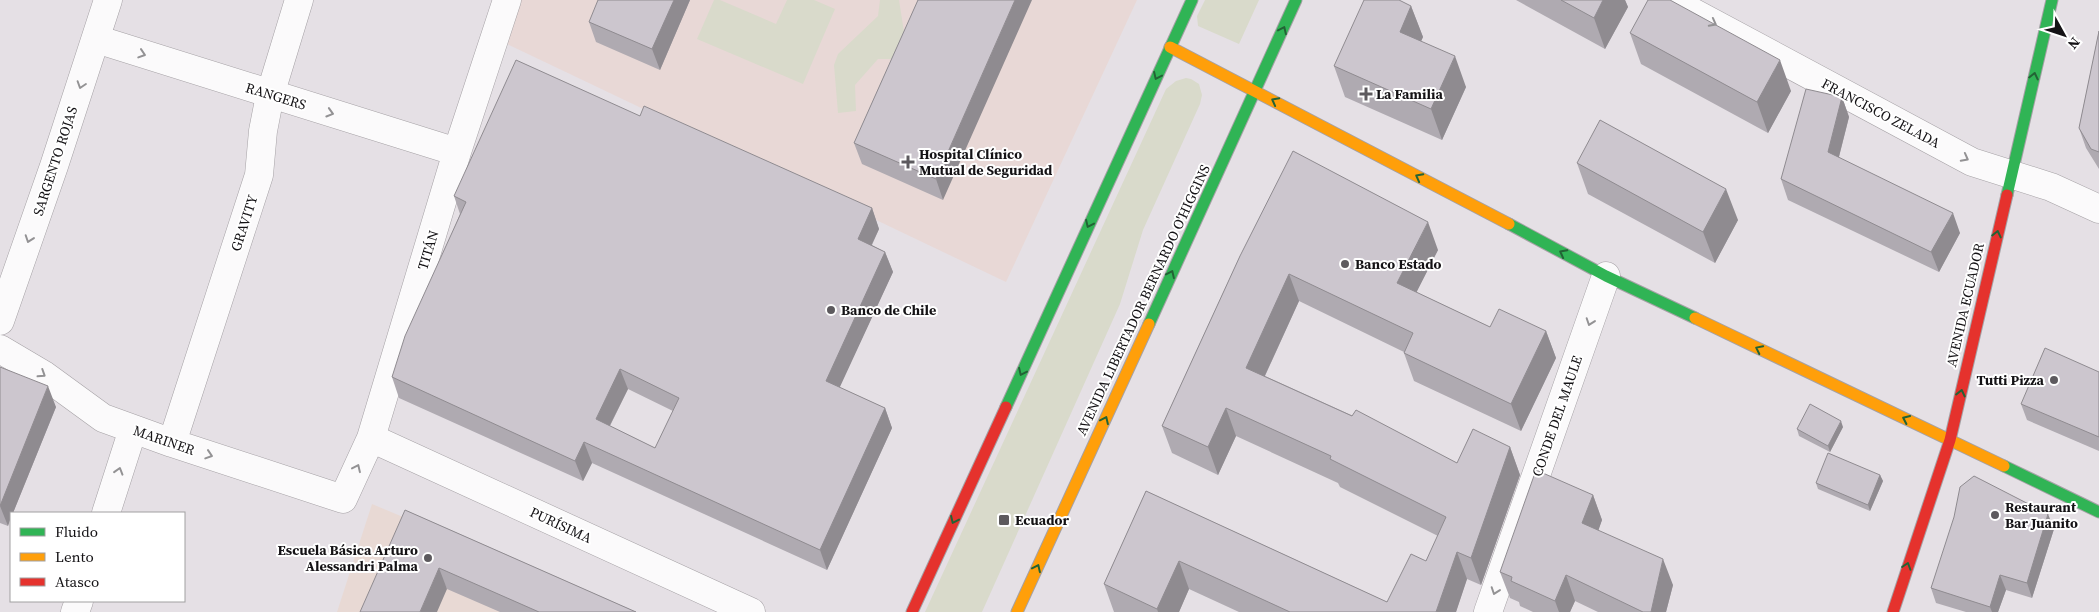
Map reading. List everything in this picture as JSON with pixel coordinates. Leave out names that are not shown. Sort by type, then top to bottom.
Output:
[{"type":"main road","points":[[912,612],[1192,0]]},
{"type":"main road","name":"AVENIDA LIBERTADOR BERNARDO O'HIGGINS","points":[[1017,612],[1296,0]]},
{"type":"main road","name":"AVENIDA ECUADOR","points":[[1892,612],[1950,440],[2010,174],[2052,0]]},
{"type":"main road","points":[[1170,47],[1606,276],[2099,512]]},
{"type":"street","name":"SARGENTO ROJAS","points":[[0,321],[45,193],[108,0]]},
{"type":"street","name":"GRAVITY","points":[[172,443],[259,175],[262,131],[270,95],[299,0]]},
{"type":"street","name":"FRANCISCO ZELADA","points":[[1670,0],[1972,162],[2051,187],[2099,209]]},
{"type":"street","name":"TITÁN","points":[[343,499],[372,438],[457,152],[504,10]]},
{"type":"street","name":"RANGERS","points":[[96,39],[457,152]]},
{"type":"street","name":"CONDE DEL MAULE","points":[[1488,612],[1606,276]]},
{"type":"street","name":"MARINER","points":[[0,349],[44,375],[103,418],[172,443],[343,499]]},
{"type":"street","points":[[106,512],[132,429]]},
{"type":"street","name":"PURÍSIMA","points":[[372,438],[750,612]]},
{"type":"shaded area","name":"Hospital Clínico Mutual de Seguridad","points":[[517,0],[1137,0],[1006,282],[503,42]]},
{"type":"shaded area","points":[[714,0],[720,0],[776,24],[787,0],[814,0],[835,9],[803,84],[697,39]]},
{"type":"shaded area","points":[[880,0],[899,0],[907,51],[901,59],[878,59],[855,85],[856,111],[838,113],[834,65],[838,54],[878,16]]},
{"type":"shaded area","points":[[1205,0],[1259,0],[1239,44],[1198,26],[1197,16]]},
{"type":"shaded area","points":[[1186,78],[1199,84],[1202,95],[1200,104],[1143,230],[1120,304],[982,612],[925,612],[1166,89],[1176,81]]},
{"type":"shaded area","name":"Escuela Básica Arturo Alessandri Palma","points":[[372,504],[630,612],[337,612]]},
{"type":"building","points":[[598,0],[674,0],[652,49],[589,22]]},
{"type":"building","points":[[918,0],[1015,0],[936,179],[854,143]]},
{"type":"building","points":[[1364,0],[1399,0],[1411,6],[1400,32],[1455,56],[1431,109],[1334,66]]},
{"type":"building","points":[[1561,0],[1603,0],[1594,18]]},
{"type":"building","points":[[1648,0],[1670,0],[1780,60],[1757,102],[1630,33]]},
{"type":"building","points":[[2099,31],[2099,152],[2091,149],[2079,128]]},
{"type":"building","points":[[516,60],[640,116],[644,106],[872,208],[858,239],[885,252],[826,381],[885,408],[820,550],[584,442],[575,461],[392,377],[405,336],[466,202],[454,196]],"holes":[[[620,369],[679,398],[655,448],[596,419]]]},
{"type":"building","points":[[1806,89],[1842,97],[1828,152],[1953,213],[1931,252],[1781,179]]},
{"type":"building","points":[[1600,120],[1726,189],[1703,232],[1577,163]]},
{"type":"building","points":[[1293,151],[1428,222],[1397,283],[1490,327],[1499,309],[1546,331],[1511,404],[1404,353],[1413,333],[1289,274],[1246,368],[1352,416],[1356,410],[1457,463],[1473,429],[1510,447],[1471,558],[1457,552],[1436,612],[1290,612],[1179,561],[1157,609],[1104,584],[1146,491],[1387,602],[1411,554],[1426,561],[1446,517],[1330,459],[1331,456],[1226,408],[1208,447],[1162,426],[1240,256]]},
{"type":"building","points":[[2045,348],[2099,372],[2099,437],[2021,404]]},
{"type":"building","points":[[0,367],[48,386],[0,506]]},
{"type":"building","points":[[1810,404],[1841,421],[1828,446],[1797,429]]},
{"type":"building","points":[[1828,453],[1880,475],[1868,505],[1816,483]]},
{"type":"building","points":[[1536,470],[1593,495],[1582,523],[1663,559],[1651,612],[1643,612],[1566,575],[1555,601],[1511,581],[1512,577],[1500,572]]},
{"type":"building","points":[[1974,476],[2048,514],[2027,583],[2000,575],[1990,607],[1931,588],[1954,517],[1960,487]]},
{"type":"building","name":"Escuela Básica Arturo Alessandri Palma","points":[[405,510],[636,612],[539,612],[439,568],[420,612],[360,612]]},
{"type":"traffic: fast","points":[[1006,407],[1192,0]]},
{"type":"traffic: fast","points":[[1149,324],[1296,0]]},
{"type":"traffic: fast","points":[[2007,195],[2052,0]]},
{"type":"traffic: fast","points":[[1509,224],[1606,276],[1695,318]]},
{"type":"traffic: fast","points":[[2004,466],[2099,512]]},
{"type":"traffic: slow","points":[[1170,47],[1509,224]]},
{"type":"traffic: slow","points":[[1695,318],[2004,466]]},
{"type":"traffic: slow","points":[[1017,612],[1149,324]]},
{"type":"traffic: jam","points":[[1893,612],[1950,440],[2007,195]]},
{"type":"traffic: jam","points":[[912,612],[1006,407]]},
{"type":"place","name":"La Familia","points":[[1366,94]]},
{"type":"place","name":"Hospital Clínico Mutual de Seguridad","points":[[908,162]]},
{"type":"place","name":"Banco Estado","points":[[1345,264]]},
{"type":"place","name":"Banco de Chile","points":[[831,310]]},
{"type":"place","name":"Tutti Pizza","points":[[2054,380]]},
{"type":"place","name":"Restaurant Bar Juanito","points":[[1995,515]]},
{"type":"place","name":"Ecuador","points":[[1004,520]]},
{"type":"place","name":"Escuela Básica Arturo Alessandri Palma","points":[[428,558]]}]
